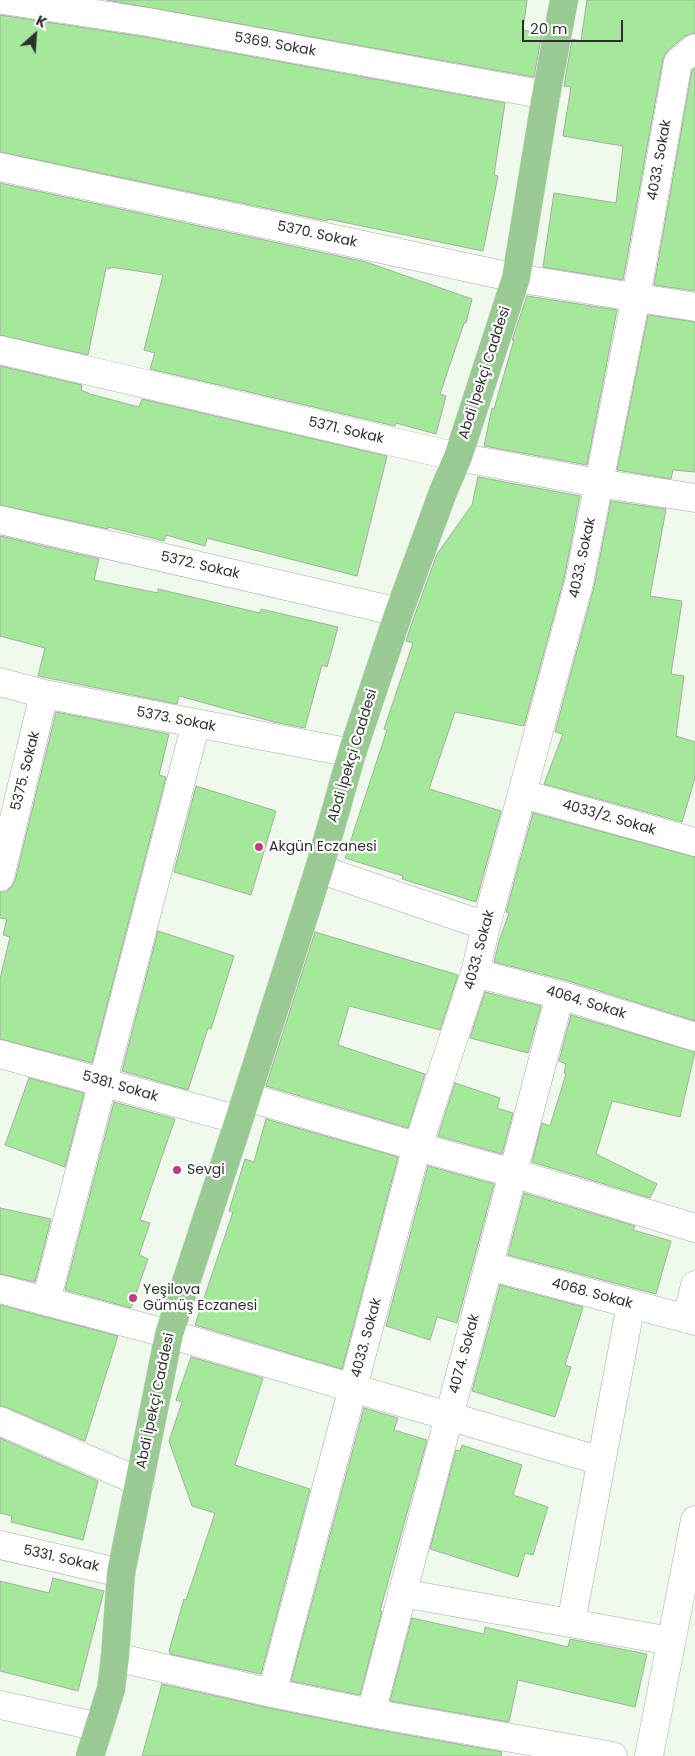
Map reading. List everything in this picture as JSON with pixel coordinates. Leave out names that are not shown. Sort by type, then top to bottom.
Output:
[{"type":"main road","name":"Abdi İpekçi Caddesi","points":[[112,1756],[111,1689],[121,1573],[169,1334],[319,869],[352,753],[399,612],[458,457],[516,278],[546,95],[564,0]]},
{"type":"main road","name":"Abdi İpekçi Caddesi","points":[[90,1756],[111,1689]]},
{"type":"street","name":"5369. Sokak","points":[[3,0],[149,11],[546,95]]},
{"type":"street","name":"4033. Sokak","points":[[272,1693],[418,1147],[475,973],[486,926],[579,584],[636,297],[678,62],[695,48]]},
{"type":"street","name":"5370. Sokak","points":[[0,167],[516,278],[695,307]]},
{"type":"street","name":"5371. Sokak","points":[[0,350],[458,457],[598,483],[695,498]]},
{"type":"street","name":"5372. Sokak","points":[[0,520],[399,612]]},
{"type":"street","name":"5373. Sokak","points":[[0,682],[44,694],[352,753]]},
{"type":"street","name":"5375. Sokak","points":[[0,877],[44,694]]},
{"type":"street","points":[[46,1301],[196,723]]},
{"type":"street","name":"4033/2. Sokak","points":[[523,794],[695,842]]},
{"type":"street","points":[[319,869],[486,926]]},
{"type":"street","name":"4064. Sokak","points":[[475,973],[560,995],[695,1037]]},
{"type":"street","name":"4074. Sokak","points":[[371,1713],[560,995]]},
{"type":"street","name":"5381. Sokak","points":[[0,1054],[102,1082],[243,1109],[418,1147],[513,1173],[695,1228]]},
{"type":"street","name":"4068. Sokak","points":[[489,1266],[691,1320]]},
{"type":"street","points":[[691,1320],[695,1285]]},
{"type":"street","points":[[0,1289],[169,1334],[601,1461]]},
{"type":"street","points":[[571,1623],[631,1304]]},
{"type":"street","points":[[0,1421],[140,1482]]},
{"type":"street","points":[[649,1756],[695,1520]]},
{"type":"street","name":"5331. Sokak","points":[[0,1545],[121,1573]]},
{"type":"street","points":[[402,1593],[671,1641]]},
{"type":"street","points":[[115,1657],[272,1693],[371,1713],[613,1756]]},
{"type":"street","points":[[0,1706],[99,1727]]},
{"type":"building","points":[[107,0],[527,0],[523,30],[542,34],[534,77]]},
{"type":"building","points":[[587,0],[695,0],[695,33],[685,36],[668,50],[663,59],[623,280],[543,267],[554,193],[616,203],[623,146],[563,136],[571,87],[564,86],[572,39],[581,41]]},
{"type":"building","points":[[0,15],[145,37],[505,103],[494,175],[498,176],[483,251],[328,219],[327,221],[0,152]]},
{"type":"building","points":[[695,68],[695,291],[654,285],[692,70]]},
{"type":"building","points":[[0,183],[366,262],[472,299],[466,323],[464,323],[440,394],[446,396],[436,434],[396,423],[395,426],[150,369],[155,353],[144,350],[163,275],[106,268],[88,355],[0,335]]},
{"type":"building","points":[[527,296],[617,310],[587,465],[484,446],[492,408],[494,409],[514,340],[512,340]]},
{"type":"building","points":[[648,315],[695,322],[695,472],[673,470],[671,479],[617,470]]},
{"type":"building","points":[[0,366],[82,385],[81,390],[90,394],[139,407],[142,399],[387,456],[357,576],[207,538],[205,546],[166,535],[164,541],[108,527],[108,529],[0,505]]},
{"type":"building","points":[[478,477],[580,496],[564,579],[524,726],[455,712],[429,789],[501,811],[476,902],[402,879],[403,876],[345,858],[387,730],[384,729],[413,643],[406,641],[414,617],[437,554],[472,505]]},
{"type":"building","points":[[611,501],[666,509],[650,596],[682,601],[671,674],[684,676],[676,736],[695,742],[695,778],[682,822],[544,784],[563,734],[555,732],[594,587]]},
{"type":"building","points":[[0,536],[99,559],[94,580],[158,593],[158,589],[260,613],[261,609],[338,627],[327,667],[322,665],[305,728],[274,722],[179,696],[177,704],[38,676],[45,648],[0,636]]},
{"type":"building","points":[[56,712],[169,734],[159,775],[166,777],[92,1063],[0,1039],[0,979],[10,937],[3,935],[7,919],[0,918],[0,892],[5,892],[11,888],[15,881]]},
{"type":"building","points":[[196,786],[276,811],[251,895],[174,872]]},
{"type":"building","points":[[533,813],[695,857],[695,1021],[565,980],[494,962],[509,913],[506,912]]},
{"type":"building","points":[[158,931],[234,956],[211,1029],[208,1028],[188,1090],[122,1071]]},
{"type":"building","points":[[315,932],[458,975],[440,1030],[349,1006],[338,1045],[425,1074],[408,1128],[266,1086]]},
{"type":"building","points":[[485,992],[541,1006],[528,1053],[470,1038]]},
{"type":"building","points":[[571,1015],[695,1052],[680,1117],[612,1101],[596,1154],[657,1184],[650,1198],[532,1162],[542,1123],[550,1126],[566,1074],[564,1073],[566,1064],[559,1061]]},
{"type":"building","points":[[29,1078],[84,1093],[65,1167],[5,1145]]},
{"type":"building","points":[[455,1083],[500,1098],[497,1108],[513,1113],[502,1154],[438,1136]]},
{"type":"building","points":[[114,1102],[175,1119],[140,1220],[150,1223],[139,1255],[148,1259],[131,1308],[65,1290]]},
{"type":"building","points":[[266,1119],[398,1157],[342,1369],[195,1325],[233,1212],[229,1211],[245,1159],[254,1162]]},
{"type":"building","points":[[428,1166],[494,1184],[457,1323],[437,1317],[430,1340],[386,1326]]},
{"type":"building","points":[[524,1193],[635,1226],[633,1230],[671,1241],[656,1294],[508,1255]]},
{"type":"building","points":[[0,1208],[51,1219],[35,1282],[0,1274]]},
{"type":"building","points":[[500,1285],[583,1307],[565,1365],[571,1367],[555,1417],[472,1391]]},
{"type":"building","points":[[0,1305],[118,1336],[85,1441],[0,1406]]},
{"type":"building","points":[[191,1357],[263,1378],[235,1465],[310,1489],[261,1674],[170,1654],[169,1651],[184,1599],[186,1600],[215,1513],[192,1506],[169,1441],[182,1402],[176,1400]]},
{"type":"building","points":[[364,1408],[398,1418],[394,1430],[427,1440],[380,1611],[382,1611],[360,1695],[291,1681]]},
{"type":"building","points":[[0,1438],[98,1481],[83,1540],[11,1522],[12,1516],[0,1513]]},
{"type":"building","points":[[462,1445],[522,1465],[513,1495],[548,1507],[533,1555],[525,1553],[518,1577],[430,1549],[456,1450],[460,1451]]},
{"type":"building","points":[[53,1578],[104,1591],[78,1691],[0,1671],[0,1581],[49,1593]]},
{"type":"building","points":[[412,1618],[484,1634],[485,1627],[568,1647],[570,1639],[647,1654],[635,1707],[518,1680],[509,1722],[390,1701]]},
{"type":"building","points":[[162,1684],[368,1728],[502,1752],[501,1756],[142,1756]]},
{"type":"place","name":"Akgün Eczanesi","points":[[259,847]]},
{"type":"place","name":"Sevgi","points":[[177,1170]]},
{"type":"place","name":"Yeşilova Gümüş Eczanesi","points":[[133,1298]]}]
